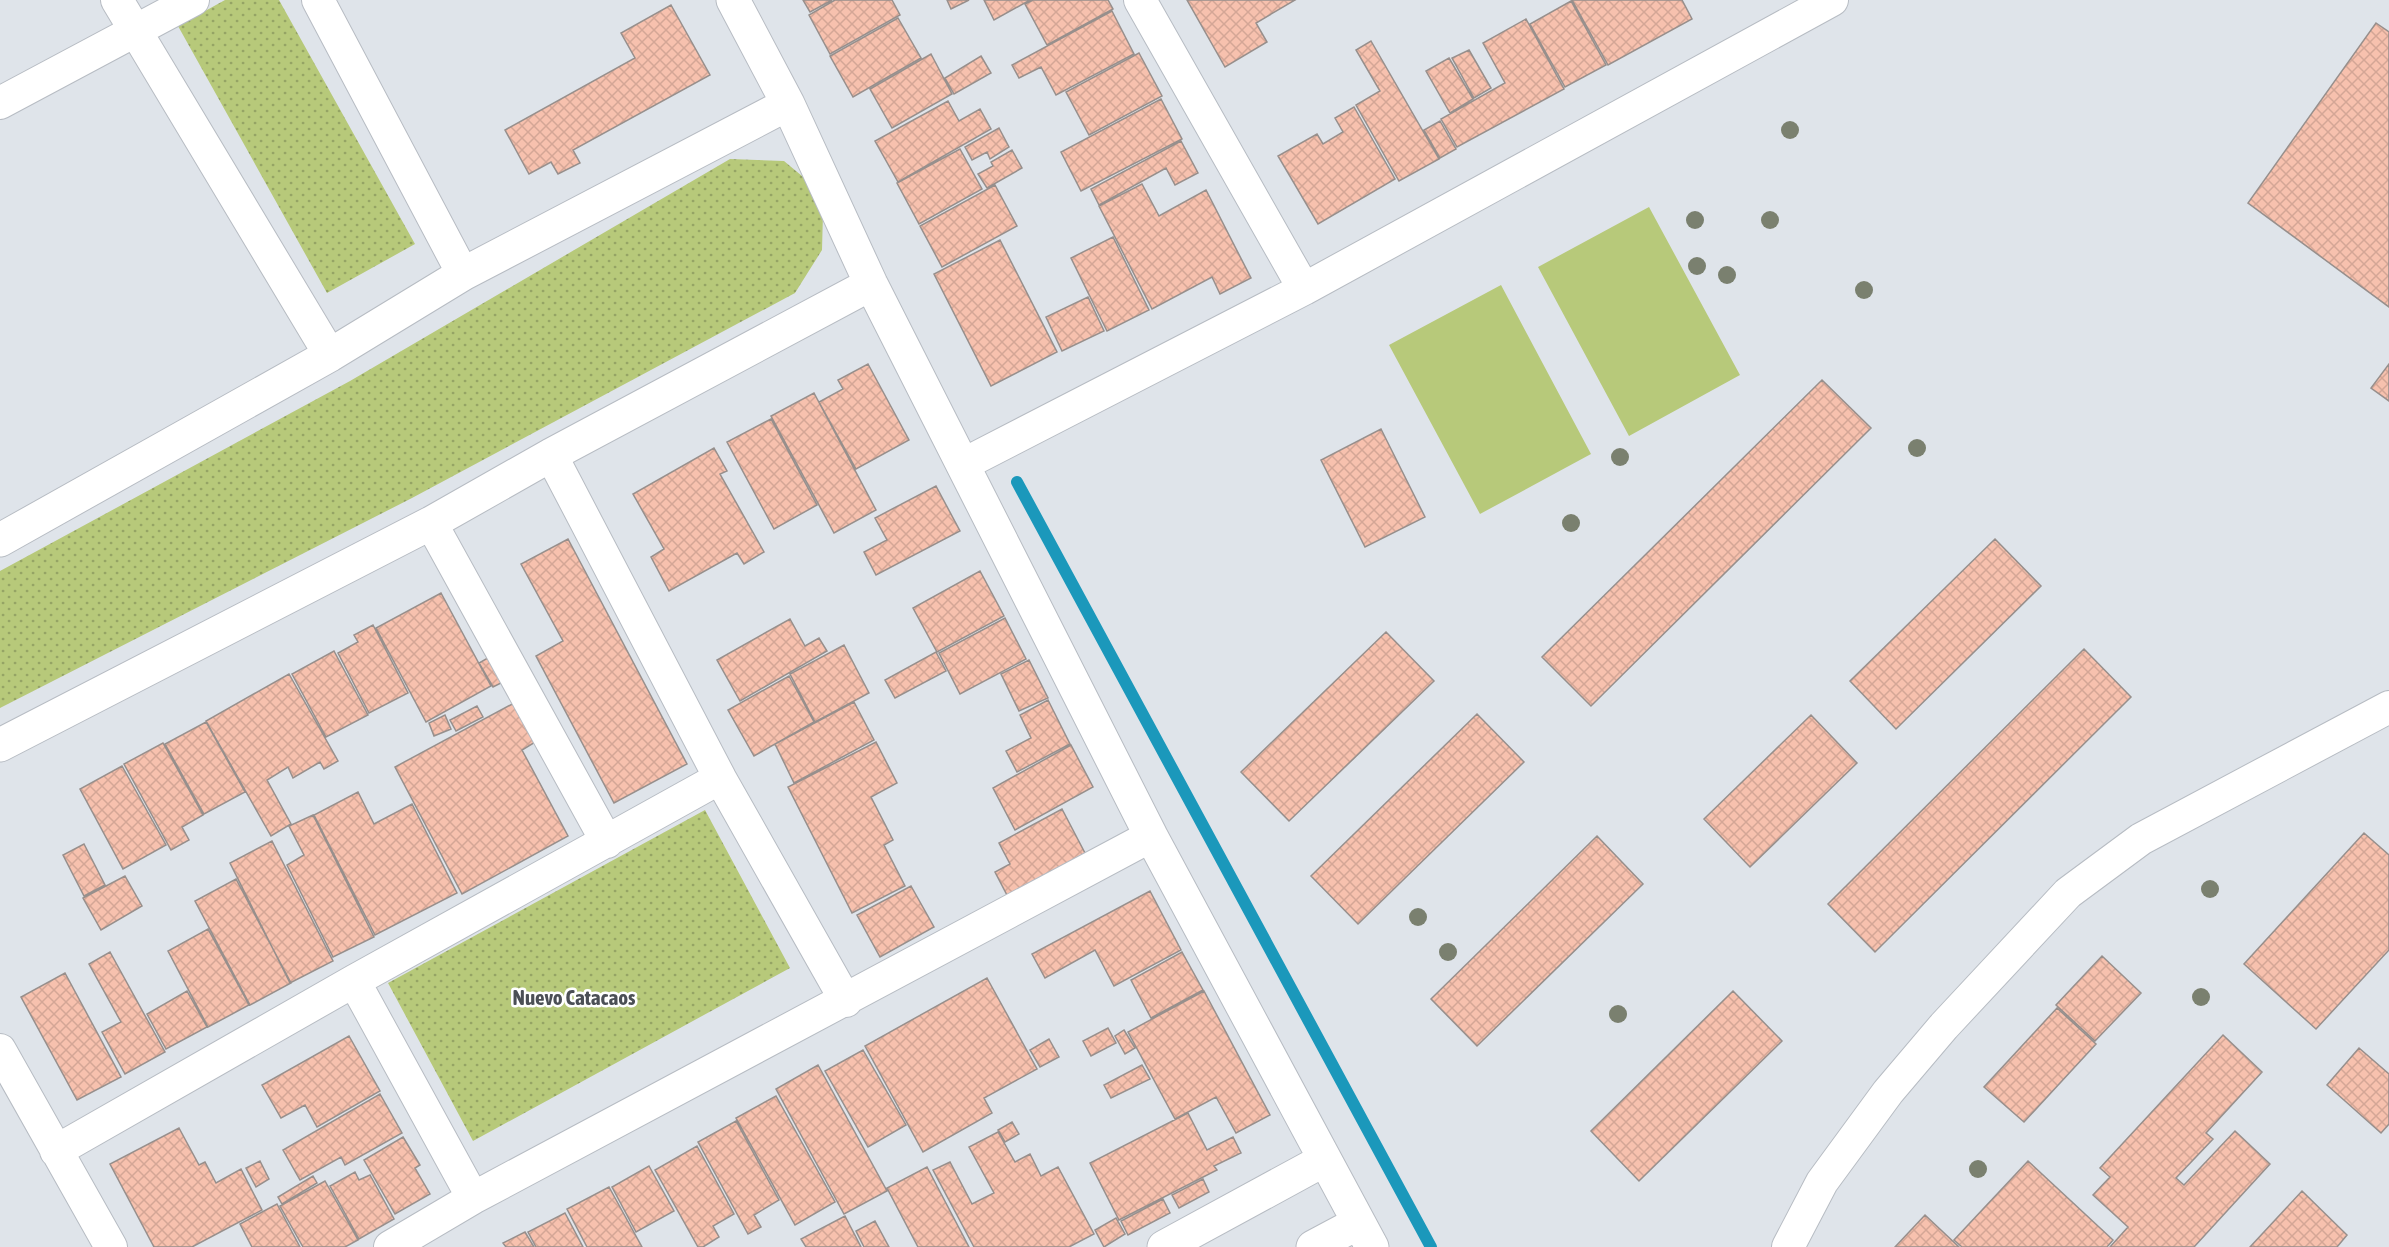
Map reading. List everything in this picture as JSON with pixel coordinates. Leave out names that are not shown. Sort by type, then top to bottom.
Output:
[{"type":"street","points":[[117,0],[330,355]]},
{"type":"street","points":[[0,103],[193,0]]},
{"type":"street","points":[[318,0],[463,274]]},
{"type":"street","points":[[733,0],[788,104],[872,284],[1151,836],[1365,1235],[1313,1247]]},
{"type":"street","points":[[1140,0],[1304,289]]},
{"type":"street","points":[[964,464],[1304,289],[1832,0]]},
{"type":"street","points":[[0,540],[330,355],[463,274],[788,104]]},
{"type":"street","points":[[0,746],[431,523],[551,455],[872,284]]},
{"type":"street","points":[[551,455],[720,778],[846,1000]]},
{"type":"street","points":[[431,523],[607,842]]},
{"type":"street","points":[[1788,1247],[1822,1182],[1888,1092],[1944,1026],[2068,892],[2141,839],[2389,707]]},
{"type":"street","points":[[56,1151],[354,981],[720,778]]},
{"type":"street","points":[[390,1247],[474,1198],[1151,836]]},
{"type":"street","points":[[354,981],[474,1198]]},
{"type":"street","points":[[0,1050],[111,1247]]},
{"type":"street","points":[[1164,1247],[1324,1160]]},
{"type":"green space","points":[[225,0],[279,0],[415,244],[327,293],[178,26]]},
{"type":"green space","points":[[730,159],[784,161],[808,181],[823,213],[822,250],[795,293],[412,498],[0,708],[0,571],[350,381]]},
{"type":"green space","points":[[1649,207],[1740,375],[1629,436],[1538,267]]},
{"type":"green space","points":[[1501,285],[1591,454],[1480,514],[1389,345]]},
{"type":"green space","points":[[705,810],[790,968],[473,1141],[388,983]]},
{"type":"building","points":[[803,0],[832,0],[810,12]]},
{"type":"building","points":[[835,0],[892,0],[900,15],[830,54],[809,15]]},
{"type":"building","points":[[947,0],[969,0],[951,9]]},
{"type":"building","points":[[984,0],[1030,0],[994,20]]},
{"type":"building","points":[[1033,0],[1108,0],[1113,9],[1047,45],[1025,4]]},
{"type":"building","points":[[1187,0],[1295,0],[1256,23],[1267,42],[1225,67]]},
{"type":"building","points":[[1572,0],[1682,0],[1692,19],[1608,65]]},
{"type":"building","points":[[1571,1],[1606,65],[1565,87],[1530,24]]},
{"type":"building","points":[[671,5],[710,75],[573,150],[580,163],[558,174],[551,162],[529,174],[505,130],[635,58],[621,33]]},
{"type":"building","points":[[1112,11],[1134,54],[1056,95],[1041,67],[1019,78],[1012,65]]},
{"type":"building","points":[[898,18],[921,58],[853,97],[830,56]]},
{"type":"building","points":[[1526,19],[1564,89],[1457,147],[1441,119],[1505,83],[1483,43]]},
{"type":"building","points":[[2376,23],[2389,32],[2389,307],[2248,203]]},
{"type":"building","points":[[1371,41],[1439,159],[1399,181],[1356,105],[1380,91],[1356,50]]},
{"type":"building","points":[[1469,50],[1491,88],[1474,98],[1452,58]]},
{"type":"building","points":[[1139,53],[1162,96],[1089,135],[1066,92]]},
{"type":"building","points":[[931,54],[952,94],[892,128],[870,89]]},
{"type":"building","points":[[981,56],[991,73],[954,94],[945,78]]},
{"type":"building","points":[[1449,58],[1473,99],[1450,113],[1426,71]]},
{"type":"building","points":[[1161,99],[1182,139],[1081,191],[1061,152]]},
{"type":"building","points":[[948,101],[959,121],[980,109],[991,129],[898,182],[875,141]]},
{"type":"building","points":[[1354,107],[1395,179],[1318,224],[1278,156],[1317,134],[1323,144],[1343,132],[1335,118]]},
{"type":"building","points":[[1440,121],[1456,149],[1440,158],[1424,130]]},
{"type":"building","points":[[999,128],[1009,147],[990,159],[987,152],[972,160],[965,147]]},
{"type":"building","points":[[1181,141],[1198,173],[1175,185],[1166,168],[1099,205],[1091,189]]},
{"type":"building","points":[[960,149],[982,189],[919,224],[897,183]]},
{"type":"building","points":[[1012,150],[1022,168],[987,188],[978,174],[993,166],[991,162]]},
{"type":"building","points":[[1142,184],[1159,216],[1206,190],[1251,278],[1220,294],[1212,277],[1152,309],[1099,206]]},
{"type":"building","points":[[995,185],[1017,226],[942,267],[920,226]]},
{"type":"building","points":[[1113,237],[1149,310],[1107,331],[1071,258]]},
{"type":"building","points":[[1000,240],[1057,352],[991,386],[934,274]]},
{"type":"building","points":[[1088,297],[1104,331],[1062,351],[1046,317]]},
{"type":"building","points":[[868,364],[909,440],[856,469],[819,402],[843,389],[838,380]]},
{"type":"building","points":[[2389,364],[2389,401],[2371,388]]},
{"type":"building","points":[[1822,380],[1871,428],[1591,706],[1542,657]]},
{"type":"building","points":[[814,393],[876,510],[834,533],[771,416]]},
{"type":"building","points":[[771,419],[817,505],[774,529],[727,442]]},
{"type":"building","points":[[1381,429],[1425,517],[1365,547],[1321,460]]},
{"type":"building","points":[[714,448],[727,471],[720,474],[764,552],[744,564],[737,553],[669,591],[651,557],[664,549],[633,494]]},
{"type":"building","points":[[936,486],[960,531],[876,575],[864,552],[887,540],[875,518]]},
{"type":"building","points":[[568,539],[687,764],[614,803],[536,656],[563,641],[521,564]]},
{"type":"building","points":[[1995,539],[2041,586],[1896,729],[1850,681]]},
{"type":"building","points":[[980,571],[1004,616],[937,652],[913,608]]},
{"type":"building","points":[[441,593],[491,686],[426,722],[376,628]]},
{"type":"building","points":[[1005,618],[1026,659],[960,694],[939,653]]},
{"type":"building","points":[[790,619],[805,646],[819,638],[827,651],[740,701],[717,660]]},
{"type":"building","points":[[373,625],[408,693],[369,713],[338,653],[358,642],[354,635]]},
{"type":"building","points":[[1386,632],[1434,681],[1289,821],[1241,772]]},
{"type":"building","points":[[844,645],[869,693],[815,722],[790,674]]},
{"type":"building","points":[[2084,649],[2131,697],[1875,952],[1828,904]]},
{"type":"building","points":[[334,651],[368,715],[326,737],[292,674]]},
{"type":"building","points":[[936,652],[946,671],[895,698],[885,680]]},
{"type":"building","points":[[493,655],[507,680],[493,687],[479,663]]},
{"type":"building","points":[[1029,660],[1048,698],[1019,711],[1001,674]]},
{"type":"building","points":[[289,674],[338,761],[324,769],[320,762],[293,778],[288,767],[267,780],[291,824],[271,836],[206,721]]},
{"type":"building","points":[[789,676],[814,722],[754,756],[728,710]]},
{"type":"building","points":[[1048,700],[1070,744],[1017,772],[1006,751],[1031,738],[1020,715]]},
{"type":"building","points":[[516,702],[537,741],[522,750],[568,836],[462,894],[395,767]]},
{"type":"building","points":[[854,702],[874,740],[794,783],[775,744]]},
{"type":"building","points":[[477,706],[483,717],[456,731],[450,720]]},
{"type":"building","points":[[1477,714],[1524,762],[1358,924],[1311,876]]},
{"type":"building","points":[[445,715],[451,729],[434,736],[429,723]]},
{"type":"building","points":[[1811,715],[1857,763],[1750,867],[1704,819]]},
{"type":"building","points":[[206,722],[245,792],[204,814],[165,744]]},
{"type":"building","points":[[876,742],[897,783],[871,797],[893,840],[884,845],[905,886],[852,913],[788,787]]},
{"type":"building","points":[[163,743],[203,815],[182,827],[189,840],[171,850],[124,764]]},
{"type":"building","points":[[1071,745],[1093,787],[1015,830],[993,788]]},
{"type":"building","points":[[122,766],[166,845],[123,869],[80,789]]},
{"type":"building","points":[[358,792],[374,824],[412,804],[457,893],[375,935],[314,815]]},
{"type":"building","points":[[1062,809],[1086,855],[1008,897],[995,872],[1010,864],[999,843]]},
{"type":"building","points":[[313,815],[374,937],[333,957],[287,865],[304,855],[289,826]]},
{"type":"building","points":[[2364,833],[2389,855],[2389,950],[2316,1029],[2244,964]]},
{"type":"building","points":[[1597,836],[1643,884],[1477,1046],[1431,999]]},
{"type":"building","points":[[272,841],[333,961],[290,983],[230,863]]},
{"type":"building","points":[[84,844],[105,885],[84,896],[63,855]]},
{"type":"building","points":[[125,876],[142,906],[101,930],[83,898]]},
{"type":"building","points":[[236,879],[291,983],[250,1005],[195,901]]},
{"type":"building","points":[[911,886],[934,927],[880,957],[857,915]]},
{"type":"building","points":[[1150,891],[1181,950],[1114,986],[1095,950],[1045,978],[1032,954]]},
{"type":"building","points":[[208,929],[249,1005],[208,1027],[168,951]]},
{"type":"building","points":[[110,952],[165,1052],[125,1074],[102,1032],[121,1022],[89,964]]},
{"type":"building","points":[[1182,952],[1203,990],[1151,1018],[1131,980]]},
{"type":"building","points":[[2102,956],[2141,993],[2095,1041],[2056,1005]]},
{"type":"building","points":[[65,973],[121,1077],[77,1100],[21,997]]},
{"type":"building","points":[[987,978],[1037,1069],[984,1098],[992,1113],[923,1152],[865,1046]]},
{"type":"building","points":[[187,991],[207,1027],[166,1049],[147,1014]]},
{"type":"building","points":[[1204,991],[1270,1115],[1236,1133],[1216,1097],[1175,1119],[1128,1032]]},
{"type":"building","points":[[1733,991],[1782,1041],[1639,1181],[1591,1131]]},
{"type":"building","points":[[2057,1008],[2096,1044],[2024,1122],[1984,1087]]},
{"type":"building","points":[[1108,1028],[1116,1043],[1091,1056],[1083,1041]]},
{"type":"building","points":[[1124,1030],[1135,1048],[1125,1054],[1115,1036]]},
{"type":"building","points":[[2223,1035],[2262,1072],[2206,1133],[2213,1139],[2176,1178],[2184,1185],[2235,1131],[2270,1164],[2194,1247],[2110,1247],[2128,1227],[2093,1195],[2110,1177],[2100,1168]]},
{"type":"building","points":[[349,1036],[380,1091],[317,1127],[305,1105],[281,1118],[262,1085]]},
{"type":"building","points":[[1049,1039],[1059,1057],[1040,1067],[1030,1050]]},
{"type":"building","points":[[2359,1048],[2389,1074],[2389,1124],[2381,1133],[2327,1085]]},
{"type":"building","points":[[863,1050],[906,1125],[868,1147],[825,1071]]},
{"type":"building","points":[[818,1065],[887,1191],[844,1214],[776,1089]]},
{"type":"building","points":[[1142,1065],[1150,1079],[1111,1098],[1104,1085]]},
{"type":"building","points":[[380,1094],[402,1133],[345,1165],[341,1157],[300,1180],[283,1150]]},
{"type":"building","points":[[776,1096],[835,1202],[795,1225],[736,1118]]},
{"type":"building","points":[[1188,1113],[1207,1150],[1233,1137],[1241,1153],[1214,1166],[1217,1170],[1119,1220],[1090,1163]]},
{"type":"building","points":[[736,1121],[779,1200],[754,1215],[761,1227],[748,1234],[698,1142]]},
{"type":"building","points":[[1012,1122],[1019,1134],[1005,1142],[998,1130]]},
{"type":"building","points":[[179,1128],[199,1165],[205,1162],[216,1183],[241,1169],[262,1210],[192,1247],[154,1247],[110,1164]]},
{"type":"building","points":[[998,1132],[1015,1162],[1030,1154],[1041,1176],[1058,1167],[1094,1234],[1069,1247],[974,1247],[933,1170],[950,1162],[972,1204],[994,1193],[969,1147]]},
{"type":"building","points":[[403,1137],[420,1165],[415,1168],[430,1194],[395,1214],[364,1160]]},
{"type":"building","points":[[697,1146],[734,1214],[713,1226],[719,1237],[703,1247],[698,1247],[655,1170]]},
{"type":"building","points":[[260,1161],[269,1179],[256,1187],[246,1168]]},
{"type":"building","points":[[2028,1161],[2113,1240],[2107,1247],[1962,1247],[1954,1240]]},
{"type":"building","points":[[649,1166],[674,1211],[636,1232],[612,1187]]},
{"type":"building","points":[[927,1167],[969,1247],[918,1247],[887,1188]]},
{"type":"building","points":[[355,1172],[359,1180],[370,1175],[394,1219],[359,1239],[330,1186]]},
{"type":"building","points":[[313,1176],[317,1183],[282,1204],[278,1197]]},
{"type":"building","points":[[1203,1179],[1209,1192],[1179,1208],[1172,1195]]},
{"type":"building","points":[[325,1181],[358,1240],[345,1247],[303,1247],[280,1206]]},
{"type":"building","points":[[609,1187],[642,1247],[587,1247],[567,1209]]},
{"type":"building","points":[[2302,1191],[2347,1235],[2337,1247],[2250,1247]]},
{"type":"building","points":[[1163,1199],[1170,1213],[1128,1235],[1121,1221]]},
{"type":"building","points":[[277,1204],[300,1247],[252,1247],[240,1224]]},
{"type":"building","points":[[565,1213],[583,1247],[536,1247],[528,1232]]},
{"type":"building","points":[[1925,1215],[1959,1247],[1895,1247]]},
{"type":"building","points":[[845,1216],[861,1247],[806,1247],[801,1239]]},
{"type":"building","points":[[1116,1218],[1125,1234],[1104,1247],[1095,1230]]},
{"type":"building","points":[[875,1221],[889,1247],[864,1247],[856,1231]]},
{"type":"building","points":[[525,1232],[534,1247],[506,1247],[503,1243]]},
{"type":"waterway","points":[[1017,482],[1431,1247]]},
{"type":"district","name":"Nuevo Catacaos","points":[[574,997]]}]
